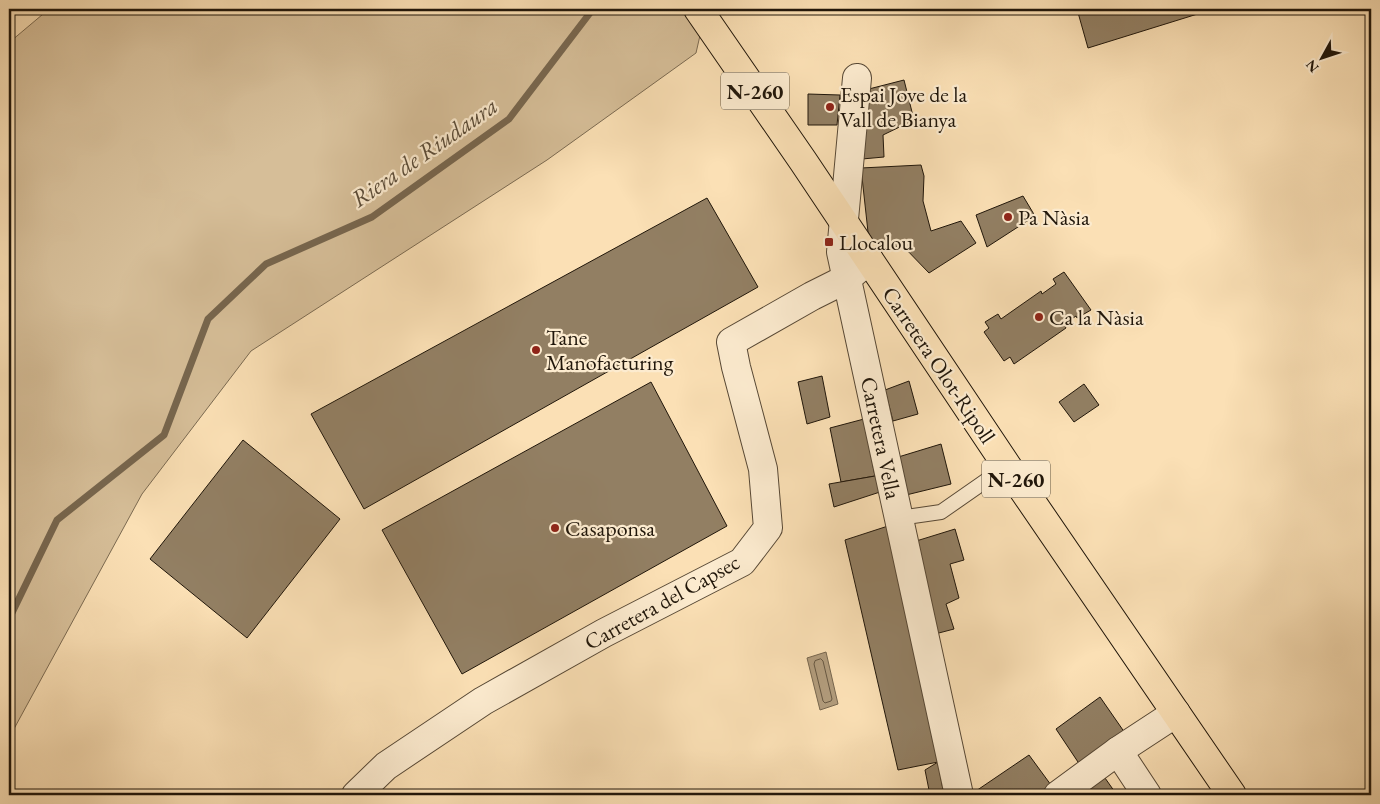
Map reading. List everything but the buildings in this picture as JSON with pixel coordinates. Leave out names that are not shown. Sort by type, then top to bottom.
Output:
[{"type":"main road","name":"Carretera Olot-Ripoll","points":[[702,15],[1232,795]]},
{"type":"street","name":"Carretera Vella","points":[[857,78],[840,252],[960,795]]},
{"type":"street","name":"Carretera del Capsec","points":[[356,795],[386,766],[484,701],[604,633],[742,562],[768,528],[763,469],[736,368],[731,342],[846,279],[869,260]]},
{"type":"street","points":[[1058,795],[1176,713]]},
{"type":"street","points":[[1118,752],[1147,795]]},
{"type":"lane","points":[[899,518],[941,512],[1007,466]]},
{"type":"shaded area","points":[[49,9],[706,9],[696,53],[547,160],[251,351],[142,494],[9,738],[9,47],[11,41]]},
{"type":"water","points":[[826,652],[838,704],[820,710],[807,658]]},
{"type":"waterway","name":"Riera de Riudaura","points":[[9,619],[57,520],[164,435],[208,319],[266,264],[372,217],[509,119],[593,9]]},
{"type":"place","name":"Espai Jove de la Vall de Bianya","points":[[830,107]]},
{"type":"place","name":"Pa Nàsia","points":[[1008,217]]},
{"type":"place","name":"Llocalou","points":[[829,242]]},
{"type":"place","name":"Ca la Nàsia","points":[[1039,317]]},
{"type":"place","name":"Tane Manofacturing","points":[[536,350]]},
{"type":"place","name":"Casaponsa","points":[[555,528]]}]
